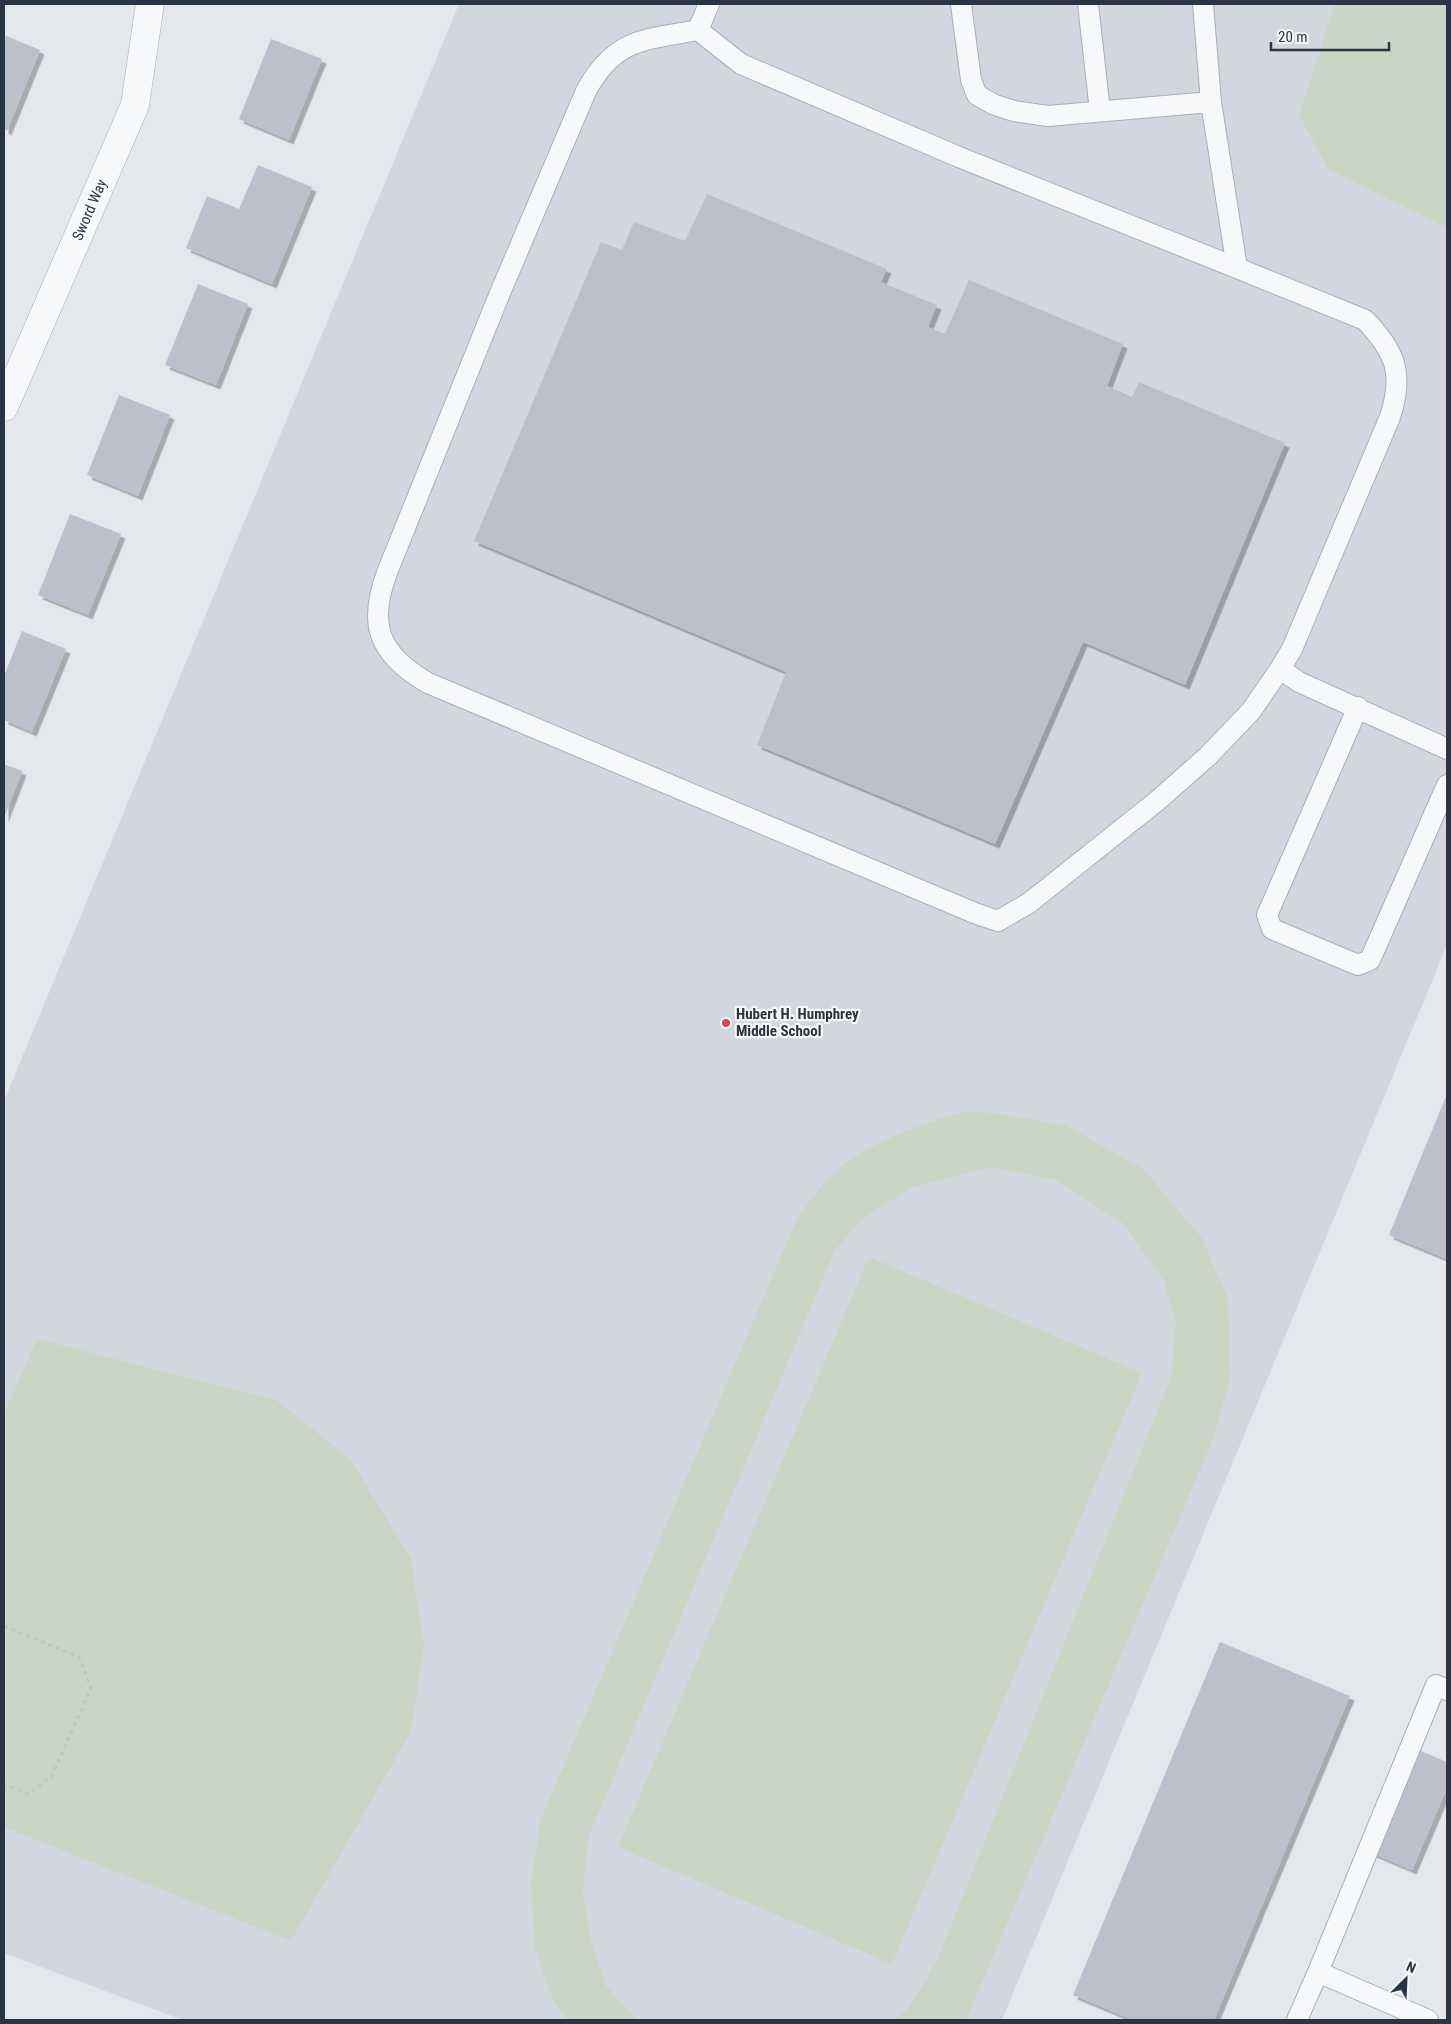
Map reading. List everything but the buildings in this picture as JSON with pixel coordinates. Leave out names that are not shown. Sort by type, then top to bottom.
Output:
[{"type":"street","name":"Sword Way","points":[[4,407],[135,104],[150,4]]},
{"type":"lane","points":[[698,30],[709,4]]},
{"type":"lane","points":[[961,4],[971,80],[977,95],[995,105],[1014,111],[1048,116],[1211,102]]},
{"type":"lane","points":[[1088,4],[1100,111]]},
{"type":"lane","points":[[1202,4],[1211,102],[1237,268]]},
{"type":"lane","points":[[698,30],[741,64],[959,157],[1365,320],[1380,336],[1393,358],[1397,374],[1397,395],[1390,417],[1292,650],[1280,670],[1251,711],[1208,756],[1158,801],[1029,903],[998,921],[977,914],[428,683],[408,672],[393,658],[385,645],[379,629],[377,615],[381,588],[500,293],[586,91],[604,64],[624,47],[644,39],[698,30]]},
{"type":"lane","points":[[1280,670],[1299,682],[1358,707],[1447,749]]},
{"type":"lane","points":[[1358,707],[1267,916],[1272,929],[1358,965],[1370,960],[1447,784]]},
{"type":"lane","points":[[1297,2020],[1436,1685],[1447,1690]]},
{"type":"lane","points":[[1318,1972],[1398,2014],[1428,2020]]},
{"type":"path","points":[[4,1626],[79,1658],[91,1688],[52,1776],[28,1794],[4,1784]]},
{"type":"shaded area","name":"Hubert H. Humphrey Middle School","points":[[459,4],[1447,4],[1447,945],[1002,2020],[183,2020],[4,1953],[4,1101]]},
{"type":"green space","points":[[1335,4],[1447,4],[1447,228],[1328,169],[1299,115]]},
{"type":"green space","points":[[960,1112],[995,1113],[1067,1126],[1143,1169],[1201,1237],[1228,1299],[1230,1379],[1213,1439],[966,2020],[893,2020],[908,2009],[936,1963],[1171,1377],[1176,1324],[1164,1281],[1123,1223],[1054,1179],[989,1167],[911,1188],[863,1218],[835,1250],[588,1838],[583,1892],[591,1940],[606,1986],[637,2020],[568,2020],[553,2000],[535,1948],[531,1885],[540,1821],[797,1219],[823,1184],[856,1156],[889,1138]]},
{"type":"green space","points":[[869,1257],[1142,1373],[892,1964],[618,1847]]},
{"type":"green space","points":[[37,1339],[276,1400],[351,1460],[411,1559],[424,1647],[410,1733],[291,1941],[4,1827],[4,1414]]},
{"type":"place","name":"Hubert H. Humphrey Middle School","points":[[726,1023]]}]
